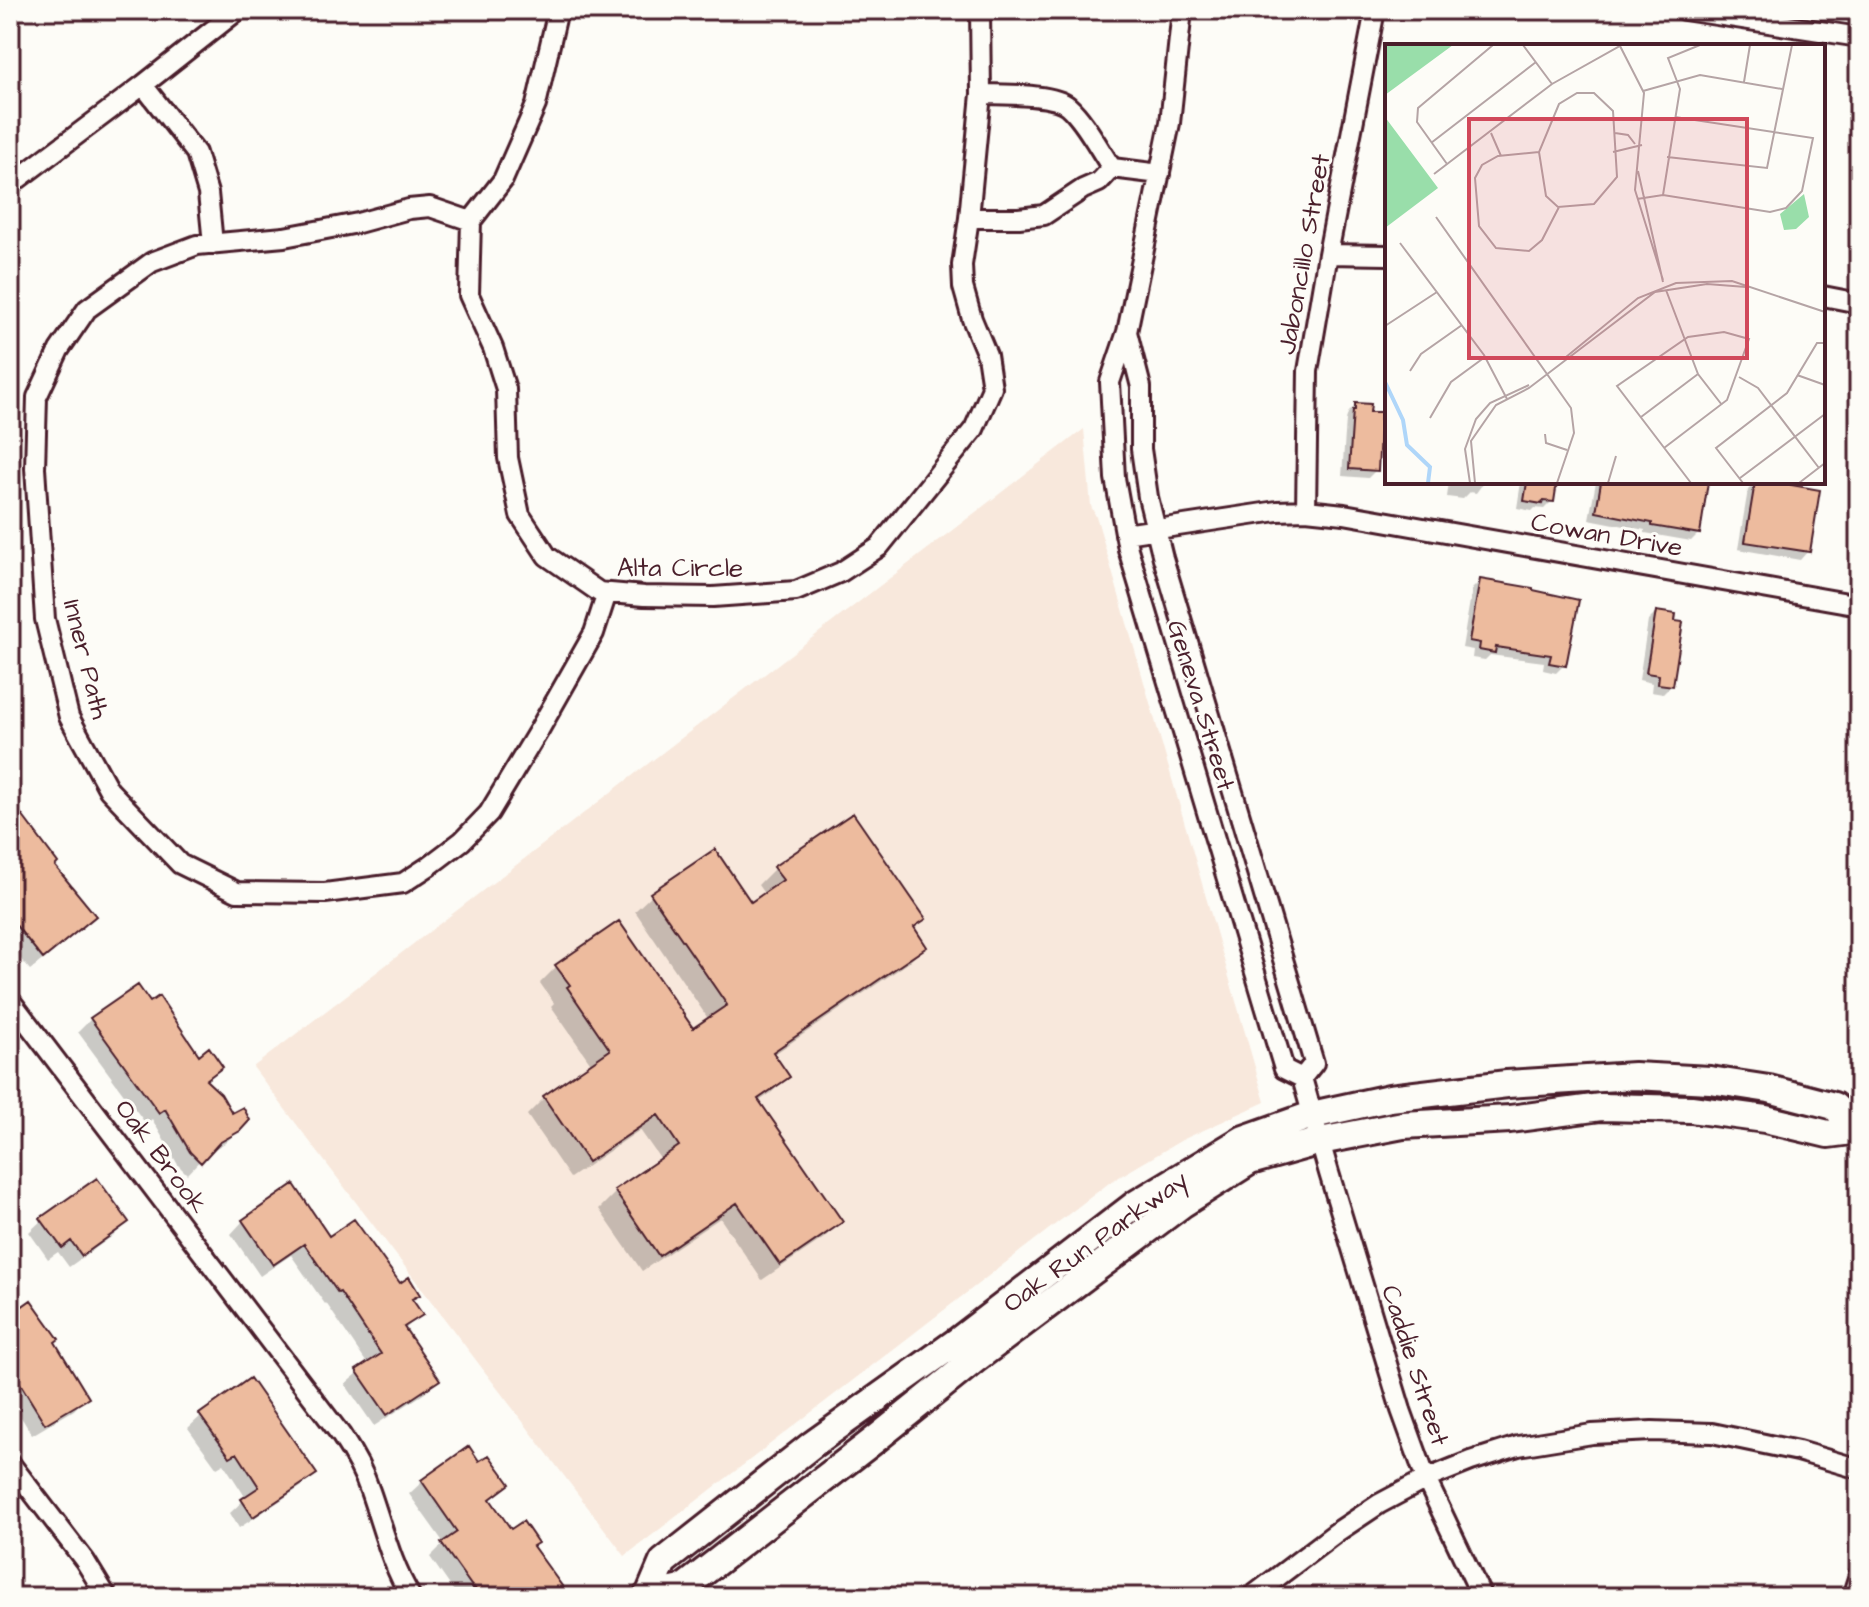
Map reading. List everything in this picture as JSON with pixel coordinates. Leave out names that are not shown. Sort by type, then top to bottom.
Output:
[{"type":"street","points":[[10,185],[238,10]]},
{"type":"street","points":[[471,221],[503,180],[536,105],[558,10]]},
{"type":"street","name":"Alta Circle","points":[[471,221],[469,295],[493,348],[506,389],[508,458],[520,515],[547,556],[599,592],[713,597],[796,591],[841,572],[879,547],[974,429],[992,388],[987,355],[963,287],[962,265],[981,94],[980,10]]},
{"type":"street","name":"Geneva Street","points":[[1182,10],[1170,123],[1127,332],[1110,382],[1115,478],[1125,534],[1284,1069],[1302,1078],[1320,1141]]},
{"type":"street","name":"Jaboncillo Street","points":[[1306,510],[1308,371],[1375,10]]},
{"type":"street","points":[[1684,10],[1859,37]]},
{"type":"street","points":[[143,85],[196,153],[208,193],[213,244]]},
{"type":"street","points":[[981,94],[1042,97],[1066,104],[1112,168],[1160,174]]},
{"type":"street","points":[[969,218],[1044,215],[1099,182],[1112,168]]},
{"type":"street","name":"Inner Path","points":[[471,221],[430,207],[284,237],[197,245],[152,262],[87,309],[59,350],[37,397],[35,468],[45,619],[69,717],[109,790],[180,864],[237,892],[325,893],[403,883],[462,841],[489,813],[594,633],[607,593]]},
{"type":"street","points":[[1328,254],[1385,255]]},
{"type":"street","points":[[1825,296],[1859,303]]},
{"type":"street","name":"Geneva Street","points":[[1127,332],[1141,387],[1141,449],[1148,497],[1163,558],[1314,1063],[1302,1078]]},
{"type":"street","name":"Cowan Drive","points":[[1125,534],[1277,511],[1306,510],[1417,526],[1859,605]]},
{"type":"street","name":"Oak Brook","points":[[10,1000],[280,1338],[359,1463],[393,1563],[411,1597]]},
{"type":"street","name":"Oak Run Parkway","points":[[648,1596],[682,1589],[877,1438],[966,1350],[1136,1204],[1244,1139],[1312,1115],[1405,1096],[1507,1084],[1634,1076],[1710,1080],[1769,1089],[1834,1106],[1858,1130]]},
{"type":"street","name":"Oak Run Parkway","points":[[966,1350],[1250,1161],[1320,1141],[1403,1125],[1510,1119],[1601,1107],[1691,1109],[1765,1119],[1828,1134],[1858,1130]]},
{"type":"street","name":"Caddie Street","points":[[1320,1141],[1401,1410],[1426,1479],[1482,1597]]},
{"type":"street","points":[[1251,1597],[1379,1504],[1426,1479],[1518,1446],[1592,1434],[1652,1431],[1712,1433],[1798,1451],[1859,1469]]},
{"type":"street","points":[[10,1463],[85,1561],[107,1597]]},
{"type":"street","points":[[1852,1597],[1859,1575]]},
{"type":"shaded area","points":[[1084,429],[1091,506],[1265,1102],[1182,1140],[1109,1183],[625,1556],[253,1067]]},
{"type":"building","points":[[1355,403],[1371,404],[1370,412],[1381,412],[1378,471],[1349,469]]},
{"type":"building","points":[[1527,484],[1557,484],[1554,502],[1524,501]]},
{"type":"building","points":[[1601,484],[1708,484],[1700,534],[1596,512]]},
{"type":"building","points":[[1755,484],[1786,484],[1820,490],[1810,552],[1745,542]]},
{"type":"building","points":[[1480,579],[1579,600],[1566,666],[1549,663],[1551,655],[1496,647],[1495,653],[1479,650],[1480,643],[1469,641]]},
{"type":"building","points":[[1656,611],[1676,614],[1675,621],[1683,622],[1673,686],[1658,684],[1659,675],[1646,673]]},
{"type":"building","points":[[10,799],[58,863],[55,866],[96,916],[43,959],[10,918]]},
{"type":"building","points":[[853,813],[926,919],[914,927],[927,947],[773,1052],[790,1077],[758,1099],[843,1222],[780,1265],[737,1203],[659,1256],[614,1190],[679,1146],[658,1115],[588,1162],[543,1096],[610,1050],[555,965],[619,921],[693,1028],[727,1005],[650,893],[715,849],[751,902],[783,880],[773,867]]},
{"type":"building","points":[[138,985],[150,1002],[159,996],[199,1055],[209,1047],[223,1067],[206,1080],[221,1094],[232,1113],[243,1107],[250,1120],[240,1131],[219,1143],[201,1163],[190,1152],[165,1109],[159,1113],[90,1018]]},
{"type":"building","points":[[97,1178],[129,1222],[82,1256],[71,1241],[62,1248],[40,1218]]},
{"type":"building","points":[[294,1184],[329,1236],[354,1219],[400,1283],[409,1277],[420,1295],[412,1299],[423,1315],[404,1327],[440,1380],[387,1415],[356,1370],[381,1354],[340,1292],[304,1244],[273,1265],[242,1220]]},
{"type":"building","points":[[10,1290],[21,1307],[31,1300],[59,1339],[55,1342],[89,1398],[45,1424],[10,1367]]},
{"type":"building","points":[[250,1378],[317,1474],[253,1517],[241,1499],[259,1487],[237,1453],[230,1457],[199,1414]]},
{"type":"building","points":[[469,1446],[479,1461],[489,1455],[510,1484],[490,1499],[511,1529],[523,1521],[538,1543],[533,1546],[570,1597],[481,1597],[441,1543],[457,1532],[421,1480]]}]
